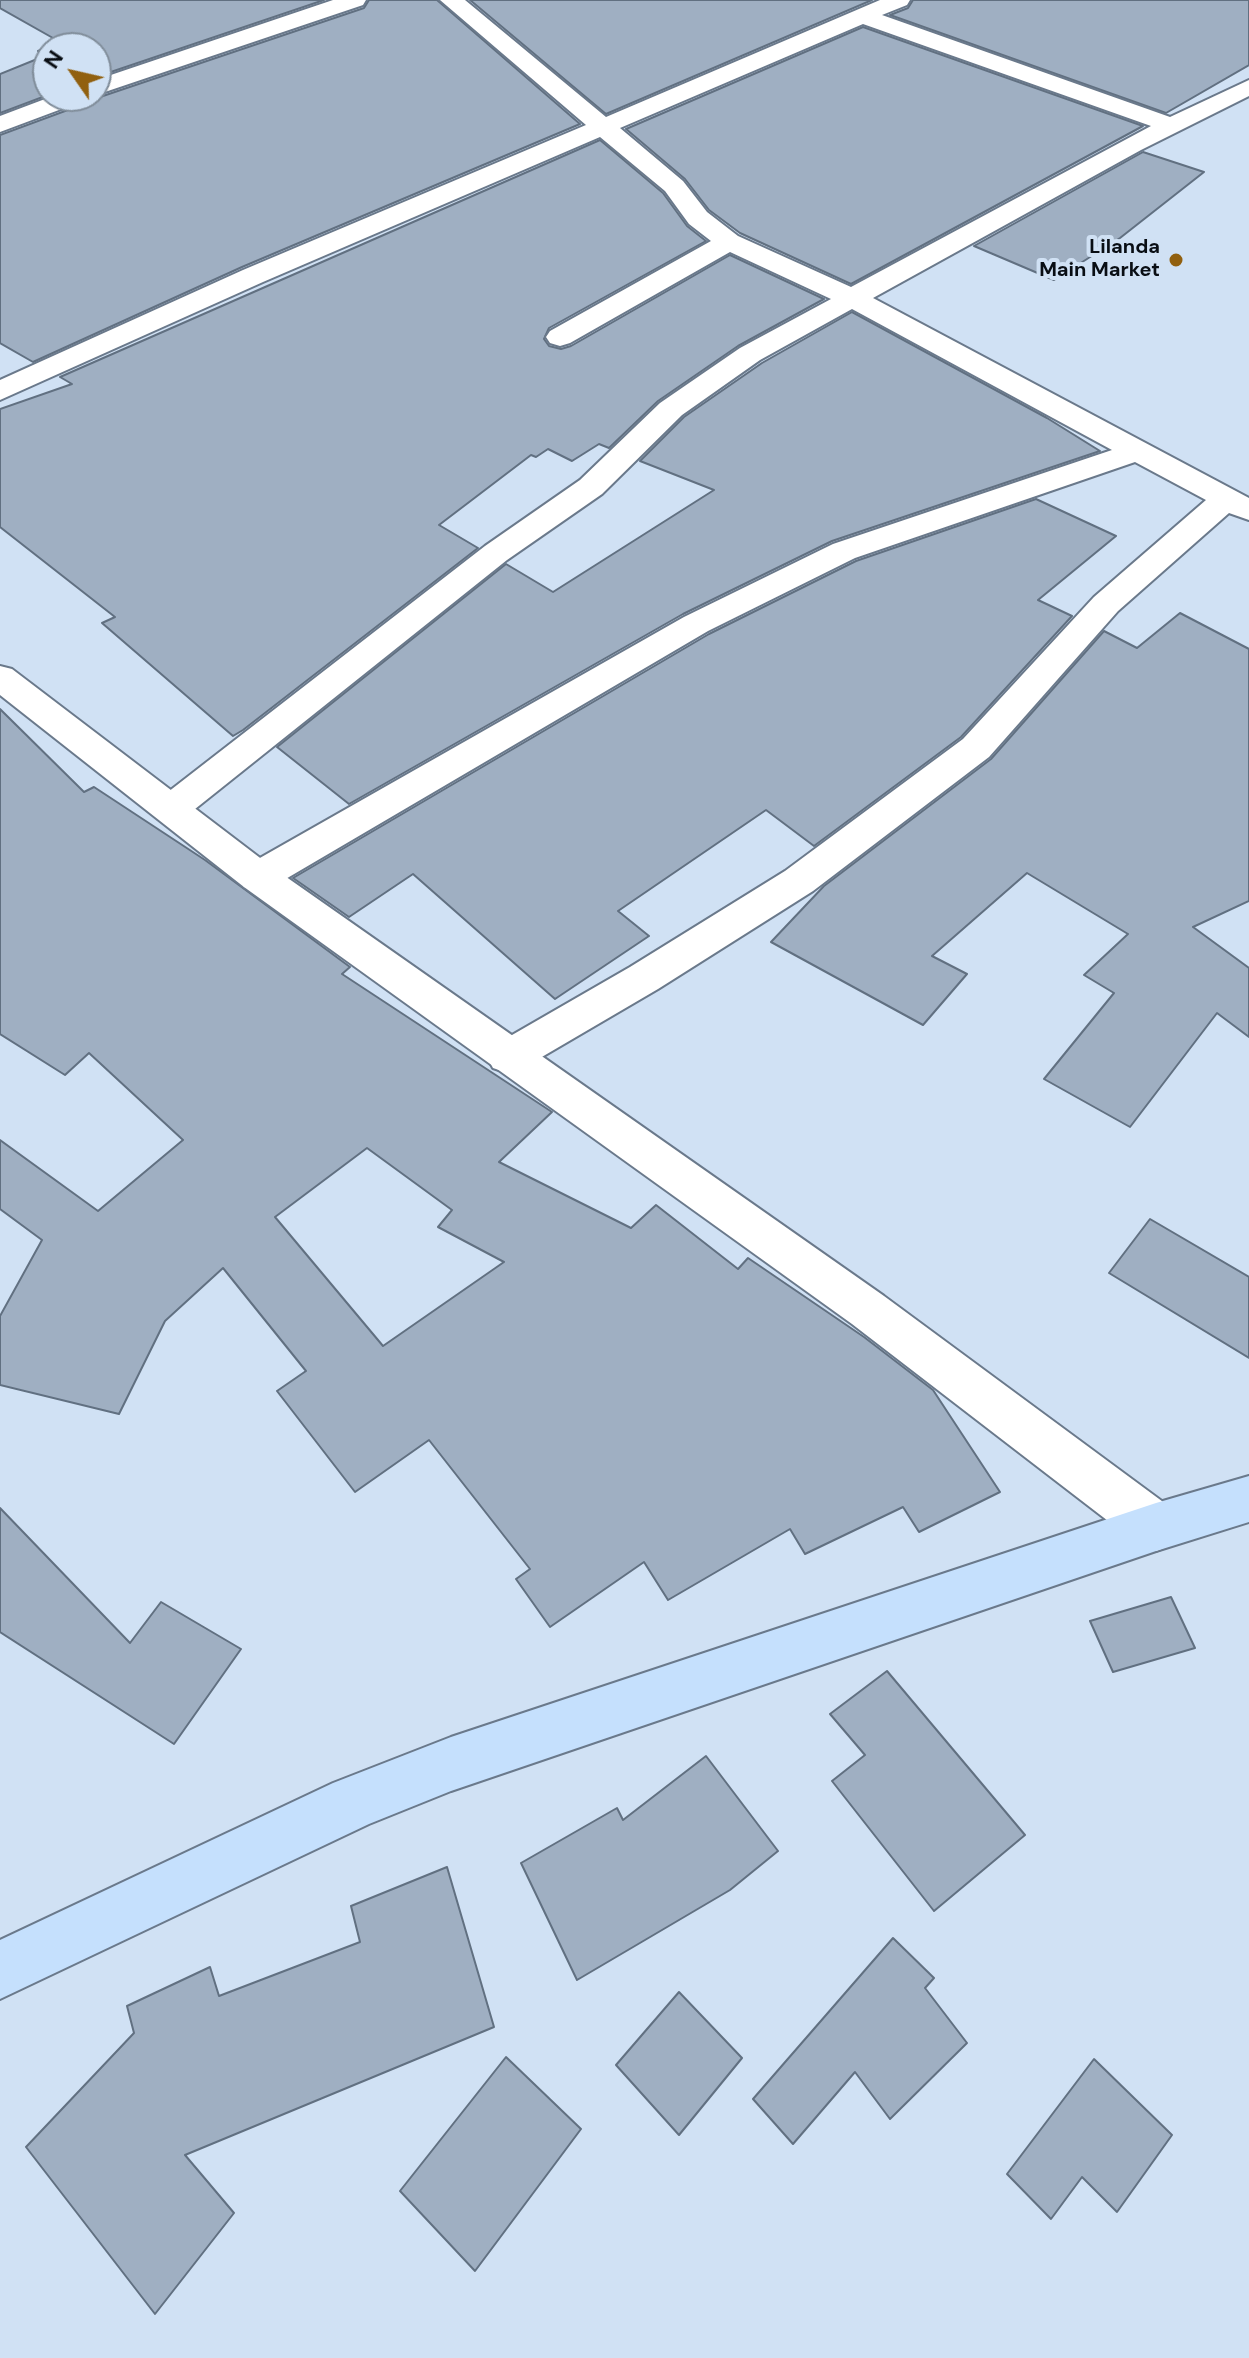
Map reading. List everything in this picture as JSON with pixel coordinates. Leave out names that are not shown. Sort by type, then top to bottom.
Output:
[{"type":"main road","points":[[0,1970],[353,1803],[451,1764],[1156,1527],[1249,1499]]},
{"type":"street","points":[[112,83],[355,0]]},
{"type":"street","points":[[451,0],[674,186],[698,218],[729,242],[852,298],[1237,505],[1106,604],[976,748],[799,881],[644,978],[508,1057]]},
{"type":"street","points":[[0,391],[253,276],[899,0]]},
{"type":"street","points":[[863,16],[1171,125]]},
{"type":"street","points":[[172,808],[496,553],[591,487],[671,409],[750,354],[1171,125],[1244,95]]},
{"type":"street","points":[[0,125],[34,112]]},
{"type":"street","points":[[560,337],[729,242]]},
{"type":"street","points":[[258,877],[696,624],[844,551],[1138,451]]},
{"type":"street","points":[[0,677],[258,877],[868,1310],[1156,1527]]},
{"type":"building","points":[[0,0],[324,0],[112,72],[112,32],[42,32],[0,8]]},
{"type":"building","points":[[369,0],[437,0],[580,124],[242,267],[33,362],[0,343],[0,135],[62,112],[112,112],[112,93],[364,8]]},
{"type":"building","points":[[470,0],[872,0],[606,114]]},
{"type":"building","points":[[913,0],[1249,0],[1249,65],[1166,113],[890,15],[908,8]]},
{"type":"building","points":[[863,27],[1143,126],[851,284],[740,233],[709,210],[685,179],[626,129]]},
{"type":"building","points":[[32,61],[32,101],[0,113],[0,74]]},
{"type":"building","points":[[600,140],[663,193],[687,226],[706,241],[549,328],[544,339],[549,346],[561,349],[571,346],[730,255],[824,299],[738,346],[658,401],[609,448],[599,444],[572,461],[548,449],[536,457],[531,455],[439,525],[478,548],[243,730],[233,736],[102,623],[115,617],[0,527],[0,409],[72,384],[60,377]]},
{"type":"building","points":[[1143,152],[1204,172],[1120,238],[1054,280],[974,246]]},
{"type":"building","points":[[852,312],[1047,418],[1100,451],[832,541],[683,614],[349,804],[277,747],[506,564],[553,592],[714,490],[640,461],[684,417],[762,363]]},
{"type":"building","points":[[1036,499],[1116,536],[1038,600],[1072,616],[961,737],[814,846],[766,810],[618,911],[649,936],[555,999],[413,874],[349,917],[293,878],[709,634],[856,561]]},
{"type":"building","points":[[1180,613],[1249,649],[1249,901],[1193,927],[1249,968],[1249,1037],[1217,1013],[1130,1127],[1044,1079],[1114,993],[1084,975],[1128,934],[1027,873],[932,956],[967,974],[923,1025],[771,942],[824,886],[991,759],[1104,631],[1137,648]]},
{"type":"building","points":[[0,709],[84,792],[94,787],[205,860],[350,967],[342,974],[552,1112],[499,1162],[631,1228],[656,1205],[738,1269],[748,1258],[864,1337],[933,1390],[1000,1492],[919,1532],[903,1507],[805,1554],[790,1529],[668,1600],[644,1562],[550,1627],[516,1579],[530,1569],[429,1440],[355,1492],[277,1391],[306,1371],[223,1268],[165,1321],[119,1414],[0,1385],[0,1316],[42,1240],[0,1209],[0,1140],[98,1211],[183,1140],[89,1053],[65,1075],[0,1034]],"holes":[[[367,1148],[452,1210],[438,1227],[504,1262],[383,1346],[275,1217]]]},
{"type":"building","points":[[1150,1219],[1249,1277],[1249,1358],[1109,1273]]},
{"type":"building","points":[[0,1508],[130,1643],[161,1602],[241,1649],[174,1744],[0,1632]]},
{"type":"building","points":[[1171,1597],[1195,1648],[1113,1672],[1090,1621]]},
{"type":"building","points":[[887,1671],[1025,1835],[934,1911],[832,1781],[865,1755],[830,1714]]},
{"type":"building","points":[[706,1756],[778,1851],[730,1890],[577,1980],[521,1863],[617,1808],[623,1820]]},
{"type":"building","points":[[447,1867],[494,2027],[185,2155],[234,2213],[155,2314],[26,2147],[134,2033],[127,2006],[210,1967],[219,1996],[360,1942],[351,1906]]},
{"type":"building","points":[[893,1938],[934,1978],[925,1988],[967,2043],[890,2119],[855,2072],[793,2144],[753,2099]]},
{"type":"building","points":[[679,1992],[742,2058],[679,2135],[616,2065]]},
{"type":"building","points":[[506,2057],[581,2129],[475,2271],[400,2191]]},
{"type":"building","points":[[1094,2059],[1172,2135],[1117,2212],[1082,2177],[1051,2219],[1007,2174]]},
{"type":"place","name":"Lilanda Main Market","points":[[1176,260]]}]
